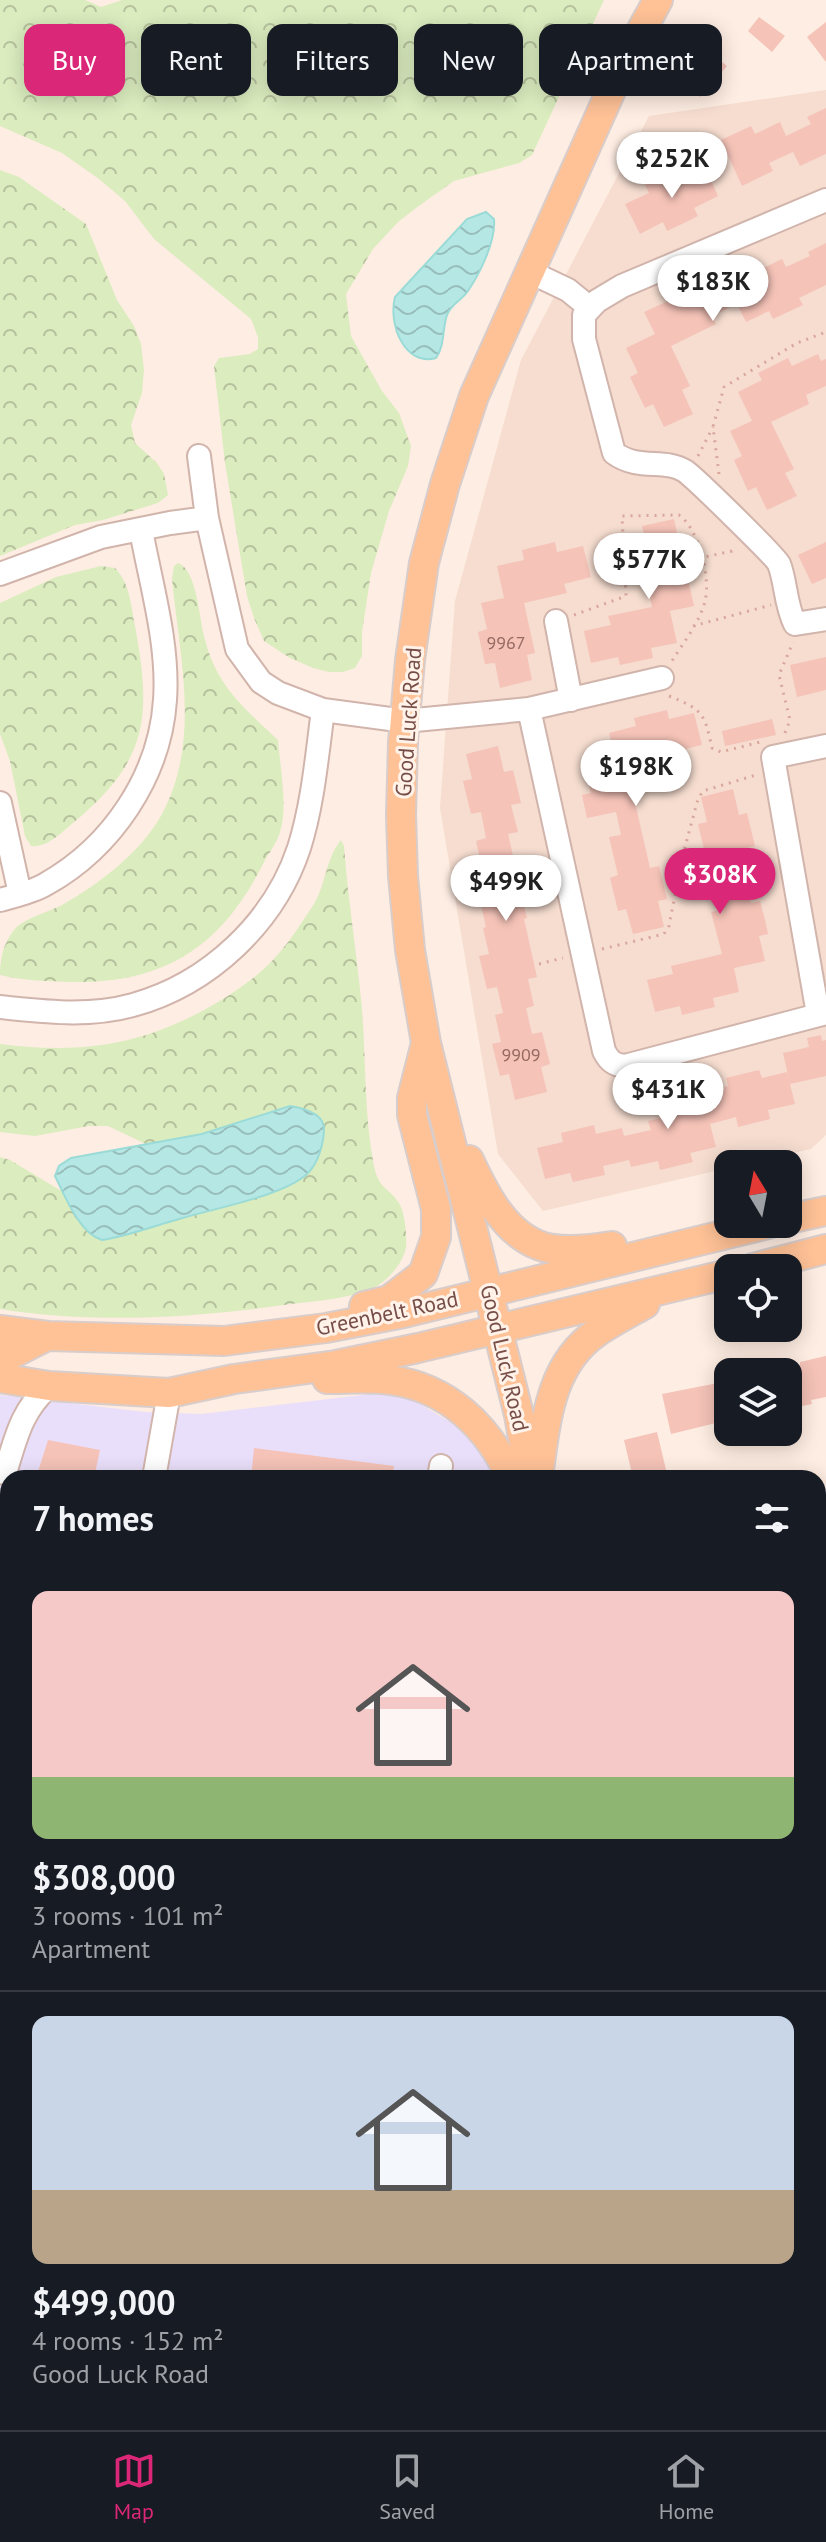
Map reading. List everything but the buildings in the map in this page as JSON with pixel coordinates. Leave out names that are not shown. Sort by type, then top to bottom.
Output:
[{"type":"main road","name":"Good Luck Road","points":[[529,1470],[499,1328],[426,1043],[410,950],[403,876],[405,721],[424,563],[445,484],[474,396],[623,64],[658,0]]},
{"type":"main road","points":[[144,1339],[324,1316],[389,1300],[423,1274],[436,1237],[436,1209],[412,1115],[412,1098],[426,1043]]},
{"type":"main road","points":[[442,1106],[487,1198],[511,1226],[538,1245],[560,1250],[608,1247],[714,1230]]},
{"type":"main road","name":"Greenbelt Road","points":[[802,1216],[826,1211]]},
{"type":"main road","name":"Greenbelt Road","points":[[0,1330],[48,1336],[224,1341],[326,1328],[404,1313],[714,1236]]},
{"type":"main road","points":[[802,1255],[826,1249]]},
{"type":"main road","name":"Greenbelt Road","points":[[0,1378],[49,1386],[169,1393],[234,1379],[336,1365],[714,1278]]},
{"type":"main road","points":[[539,1470],[549,1401],[569,1361],[595,1334],[669,1290]]},
{"type":"main road","points":[[0,1360],[48,1336]]},
{"type":"main road","points":[[234,1379],[388,1379],[429,1390],[465,1413],[491,1441],[507,1470]]},
{"type":"street","points":[[826,200],[622,286],[584,315],[584,339],[614,453],[639,465],[685,471],[778,563],[786,601],[795,624],[826,619]]},
{"type":"street","points":[[528,271],[568,290],[590,308]]},
{"type":"street","points":[[199,456],[207,518],[237,649],[261,682],[278,693],[323,710],[405,721],[529,709],[662,678]]},
{"type":"street","points":[[0,574],[101,537],[207,518]]},
{"type":"street","points":[[0,803],[10,897],[44,886],[86,854],[110,831],[151,768],[165,700],[164,659],[141,530]]},
{"type":"street","points":[[556,621],[571,700]]},
{"type":"street","points":[[529,709],[604,1051],[615,1065],[625,1066],[822,1014],[773,757],[826,746]]},
{"type":"street","points":[[0,1007],[41,1012],[93,1012],[132,1005],[181,986],[216,964],[237,946],[260,920],[297,852],[315,771],[323,710]]},
{"type":"street","points":[[802,1209],[826,1198]]},
{"type":"street","points":[[6,1470],[19,1428],[32,1402],[49,1386]]},
{"type":"street","points":[[155,1470],[169,1393]]},
{"type":"path","points":[[685,471],[697,457],[713,427],[724,387],[797,343],[826,332]]},
{"type":"path","points":[[713,427],[724,509]]},
{"type":"path","points":[[556,621],[626,596],[622,516],[679,515],[695,532],[706,588],[705,602],[662,678],[668,696],[698,708],[705,718],[712,748],[721,752],[767,740]]},
{"type":"path","points":[[691,560],[732,551],[749,534]]},
{"type":"path","points":[[693,626],[786,601]]},
{"type":"path","points":[[784,736],[790,720],[779,675],[801,624]]},
{"type":"path","points":[[539,964],[664,934],[669,926],[682,858],[698,799],[703,791],[775,771]]},
{"type":"shaded area","points":[[826,90],[826,1135],[811,1149],[802,1151],[714,1150],[714,1171],[543,1211],[498,1154],[440,808],[455,601],[521,360],[649,116]]},
{"type":"shaded area","points":[[388,1392],[412,1399],[463,1430],[492,1470],[0,1470],[0,1395],[146,1412],[201,1414]]},
{"type":"green space","points":[[0,0],[85,0],[101,7],[122,0],[604,0],[593,24],[539,24],[539,96],[559,96],[532,155],[519,163],[454,181],[420,205],[398,222],[373,249],[346,294],[351,336],[382,391],[399,413],[411,446],[408,466],[389,511],[371,573],[362,632],[362,656],[355,668],[329,672],[313,668],[264,641],[247,596],[225,463],[214,366],[219,358],[250,354],[258,349],[258,337],[251,319],[154,239],[125,201],[99,179],[62,153],[0,126]]},
{"type":"green space","points":[[0,170],[19,177],[86,224],[117,300],[134,326],[141,344],[144,370],[142,393],[131,425],[135,443],[157,463],[164,474],[168,495],[158,503],[75,525],[0,556]]},
{"type":"green space","points":[[178,563],[184,567],[193,584],[209,653],[223,682],[278,740],[283,799],[279,836],[229,918],[209,938],[162,967],[136,976],[106,981],[45,981],[0,975],[5,946],[18,926],[62,905],[122,863],[147,836],[166,806],[176,779],[185,722],[172,579],[174,566]]},
{"type":"green space","points":[[101,566],[115,568],[120,574],[131,603],[143,687],[143,712],[138,736],[130,758],[98,801],[54,839],[43,845],[31,846],[25,836],[10,761],[0,734],[0,603],[56,577]]},
{"type":"green space","points":[[341,840],[362,1009],[371,1147],[376,1174],[400,1205],[405,1226],[405,1253],[394,1271],[373,1288],[352,1295],[249,1310],[106,1318],[0,1309],[0,1157],[63,1192],[74,1211],[102,1240],[289,1185],[274,1110],[202,1134],[148,1145],[108,1126],[89,1126],[35,1136],[0,1132],[0,1044],[57,1048],[110,1044],[161,1030],[222,1000],[257,975],[289,941],[317,899]]},
{"type":"water","points":[[486,212],[494,219],[494,228],[482,266],[468,291],[449,311],[436,358],[415,356],[407,350],[396,330],[395,297],[467,219]]},
{"type":"water","points":[[290,1106],[311,1112],[323,1123],[323,1140],[317,1159],[311,1170],[296,1182],[246,1201],[102,1240],[80,1222],[55,1176],[59,1166],[71,1158],[202,1134]]}]
